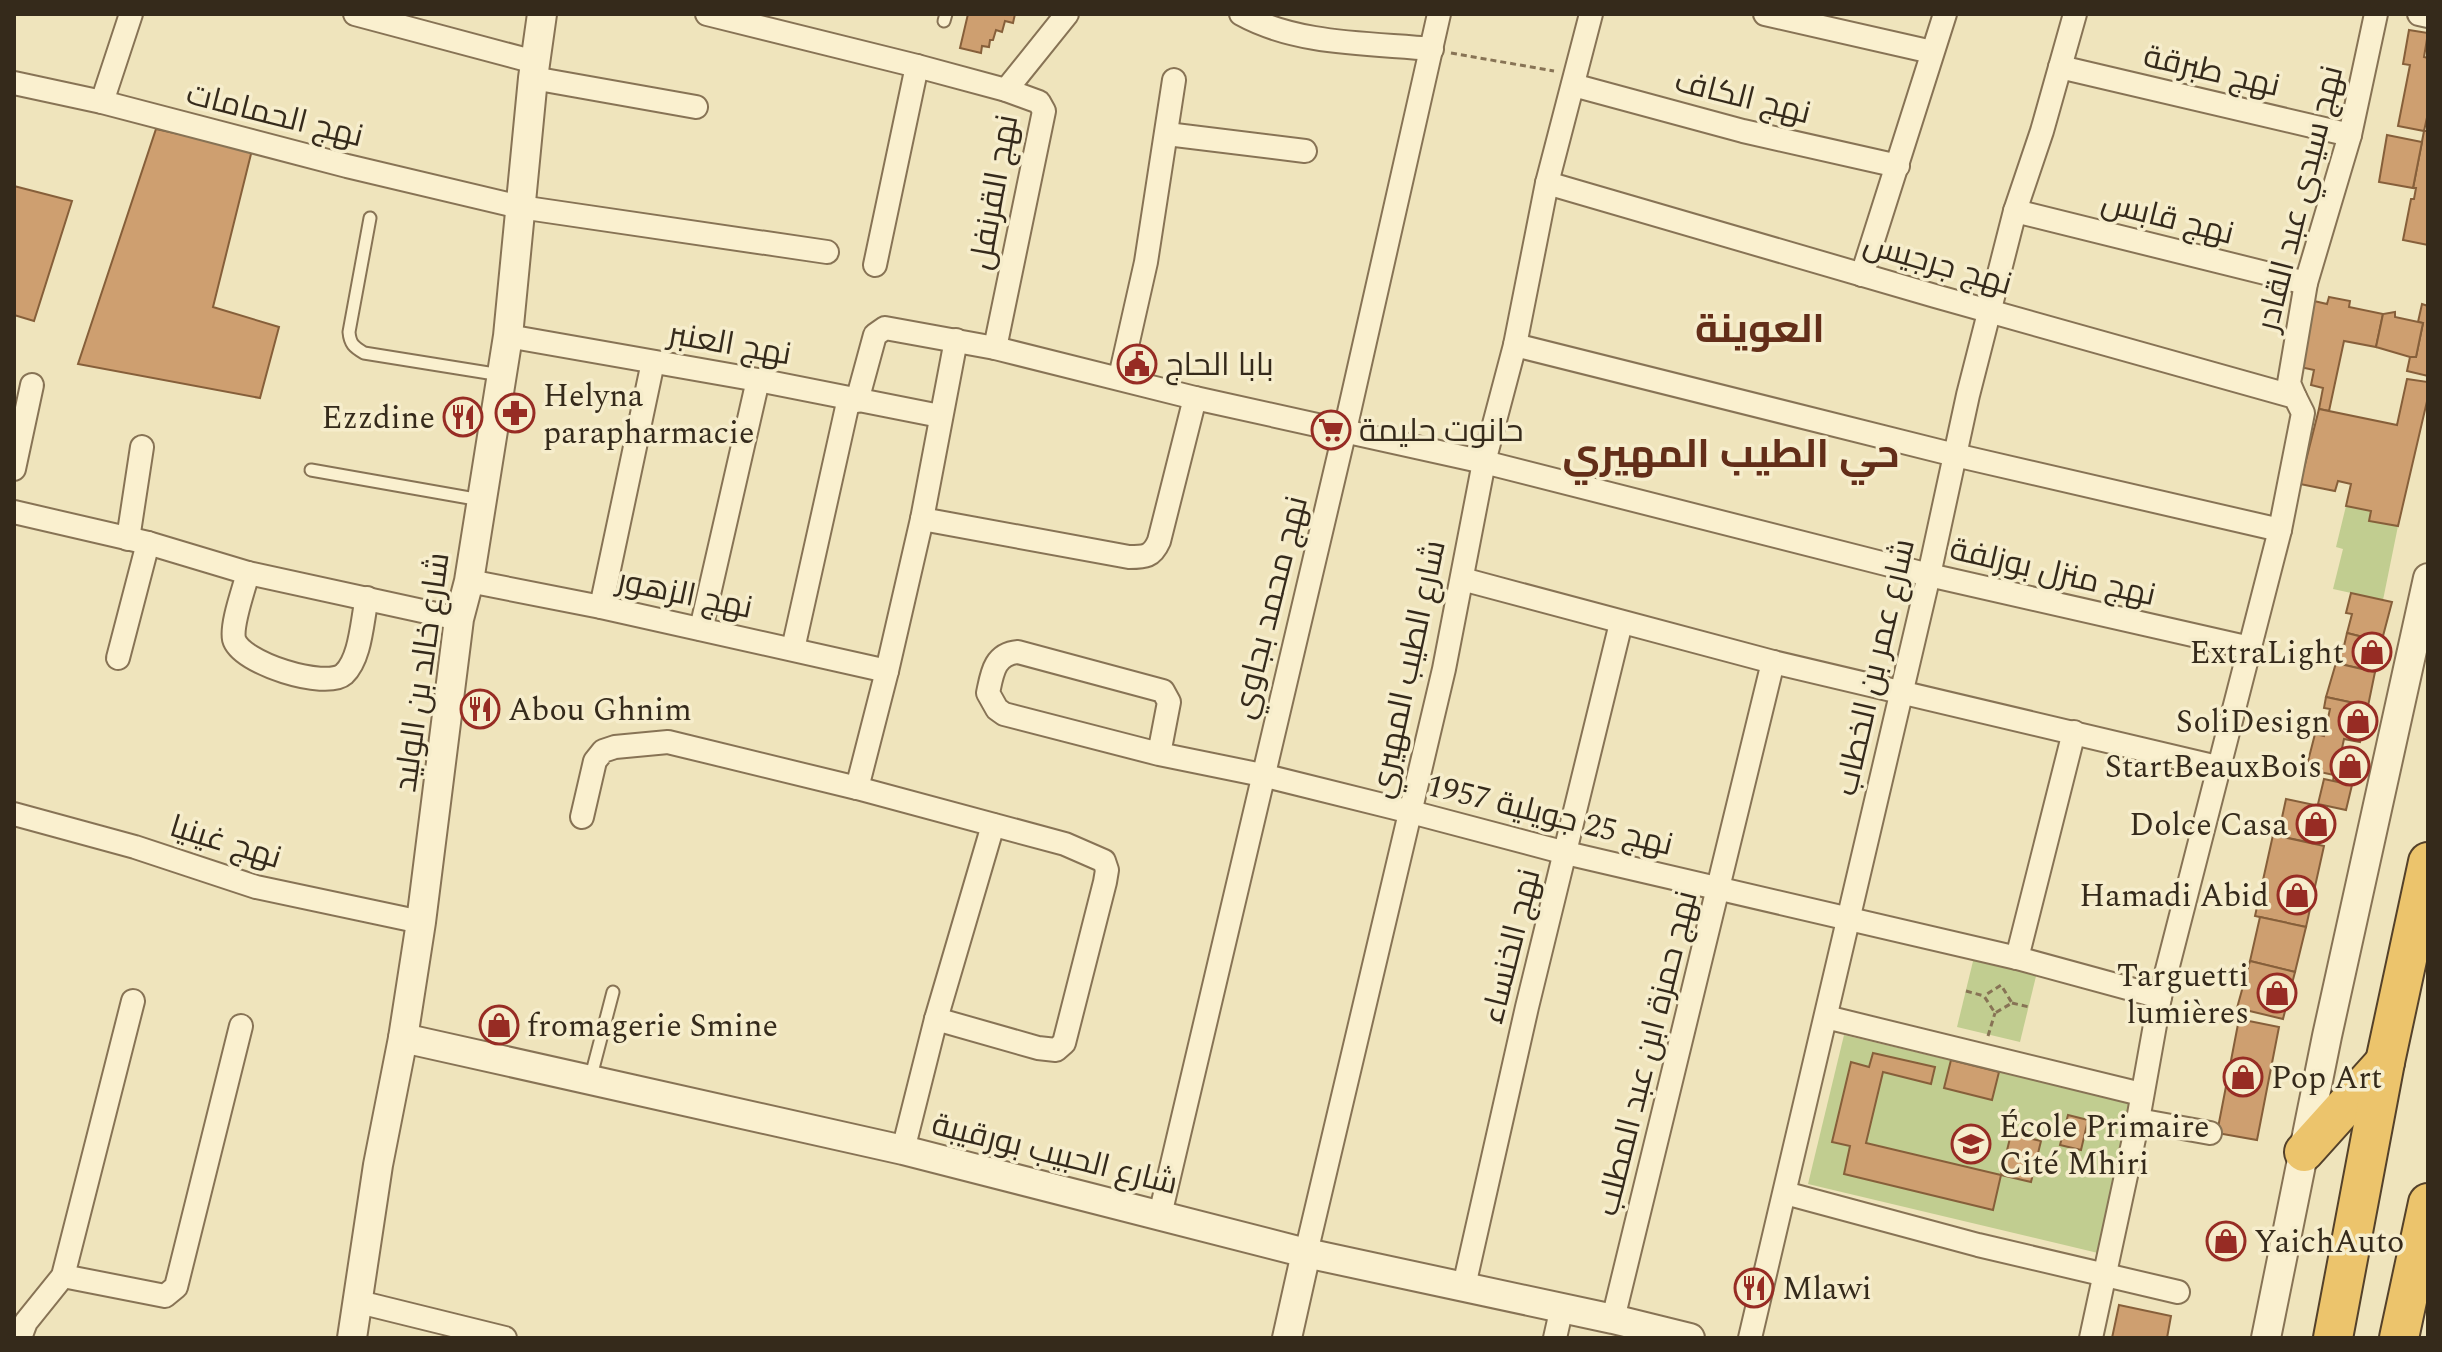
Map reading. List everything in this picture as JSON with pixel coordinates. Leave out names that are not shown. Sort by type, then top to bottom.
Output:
[{"type":"highway","points":[[2333,1338],[2385,1062],[2428,862]]},
{"type":"highway","points":[[2304,1152],[2385,1062]]},
{"type":"highway","points":[[2399,1338],[2428,1203]]},
{"type":"street","points":[[102,102],[131,14]]},
{"type":"street","points":[[355,14],[534,70],[696,107]]},
{"type":"street","name":"شارع خالد بن الوليد","points":[[352,1338],[378,1165],[403,1038],[421,922],[459,619],[469,581],[508,336],[542,14]]},
{"type":"street","name":"نهج القرنفل","points":[[707,14],[917,66],[1039,102],[1044,111],[995,348]]},
{"type":"street","points":[[1006,90],[1067,14]]},
{"type":"street","points":[[1241,14],[1264,27],[1304,36],[1432,49]]},
{"type":"street","name":"نهج محمد بجاوي","points":[[1160,1215],[1345,430],[1439,14]]},
{"type":"street","name":"شارع الطيب المهيري","points":[[1287,1338],[1411,812],[1484,462],[1515,345],[1547,183],[1591,14]]},
{"type":"street","points":[[1765,14],[1932,52]]},
{"type":"street","points":[[1862,275],[1945,14]]},
{"type":"street","name":"شارع عمر بن الخطاب","points":[[1750,1338],[1989,311],[2015,211],[2075,14]]},
{"type":"street","name":"نهج سيدي عبد القادر","points":[[2091,1338],[2138,1120],[2160,997],[2280,530],[2299,405],[2289,383],[2306,283],[2350,135],[2376,14]]},
{"type":"street","points":[[2419,14],[2428,16]]},
{"type":"street","points":[[875,265],[917,66]]},
{"type":"street","name":"نهج طبرقة","points":[[2060,67],[2350,135]]},
{"type":"street","points":[[1120,377],[1146,262],[1174,80]]},
{"type":"street","name":"نهج الكاف","points":[[1574,80],[1743,131],[1898,166]]},
{"type":"street","name":"نهج الحمامات","points":[[14,83],[102,102],[520,207],[827,252]]},
{"type":"street","points":[[1167,134],[1305,151]]},
{"type":"street","name":"نهج جرجيس","points":[[1547,183],[2299,405]]},
{"type":"street","name":"نهج قابس","points":[[2015,211],[2306,283]]},
{"type":"street","name":"نهج منزل بوزلفة","points":[[853,399],[878,330],[885,328],[956,340],[1120,377],[1195,398],[1484,462],[1929,575],[2250,648]]},
{"type":"street","name":"نهج العنبر","points":[[508,336],[940,416]]},
{"type":"street","points":[[857,788],[922,519],[956,340]]},
{"type":"street","points":[[1515,345],[1955,455],[2280,530]]},
{"type":"street","points":[[601,607],[653,362]]},
{"type":"street","points":[[701,629],[758,380]]},
{"type":"street","points":[[14,469],[32,385]]},
{"type":"street","points":[[922,519],[1129,557],[1145,557],[1154,552],[1159,541],[1195,398]]},
{"type":"street","points":[[793,649],[853,399]]},
{"type":"street","points":[[118,658],[138,541],[142,447]]},
{"type":"street","points":[[14,512],[138,541],[248,573],[459,619]]},
{"type":"street","points":[[248,573],[233,632],[240,651],[262,664],[323,680],[334,680],[343,675],[351,664],[367,598]]},
{"type":"street","points":[[2266,1338],[2428,578]]},
{"type":"street","points":[[1462,579],[1773,662],[2217,767]]},
{"type":"street","name":"نهج الزهور","points":[[469,581],[887,671]]},
{"type":"street","name":"نهج الخنساء","points":[[1464,1286],[1527,1007],[1621,623]]},
{"type":"street","name":"نهج 25 جويلية 1957","points":[[1159,754],[1169,702],[1167,694],[1158,688],[1018,652],[1009,653],[995,665],[988,693],[997,709],[1004,714],[1159,754],[1262,775],[1566,853],[2017,958],[2160,997]]},
{"type":"street","name":"نهج حمزة ابن عبد المطلب","points":[[1613,1319],[1773,662]]},
{"type":"street","points":[[2017,958],[2074,732]]},
{"type":"street","points":[[582,817],[595,761],[603,751],[668,742],[993,825],[1090,853],[1104,861],[1107,870],[1064,1043],[1056,1050],[1038,1048],[936,1019]]},
{"type":"street","name":"نهج غينيا","points":[[14,814],[135,847],[256,887],[421,922]]},
{"type":"street","points":[[903,1150],[936,1019],[993,825]]},
{"type":"street","points":[[20,1338],[26,1322],[63,1276],[133,1001]]},
{"type":"street","points":[[1826,1017],[2141,1094]]},
{"type":"street","points":[[63,1276],[165,1296],[176,1287],[241,1026]]},
{"type":"street","name":"شارع الحبيب بورقيبة","points":[[403,1038],[903,1150],[1306,1253],[1562,1307],[1690,1338]]},
{"type":"street","points":[[2138,1120],[2210,1133]]},
{"type":"street","points":[[1785,1193],[2104,1276],[2178,1292]]},
{"type":"street","points":[[359,1302],[505,1338]]},
{"type":"street","points":[[1555,1338],[1562,1307]]},
{"type":"lane","points":[[370,218],[349,332],[354,348],[364,353],[501,375]]},
{"type":"lane","points":[[311,470],[481,500]]},
{"type":"lane","points":[[589,1081],[613,992]]},
{"type":"path","points":[[1432,49],[1574,80]]},
{"type":"path","points":[[1984,996],[2001,985],[2012,1003]]},
{"type":"path","points":[[1966,991],[1984,996],[1995,1013],[2012,1003],[2029,1007]]},
{"type":"green space","points":[[2346,506],[2371,511],[2369,521],[2398,526],[2383,600],[2333,589],[2343,549],[2336,547]]},
{"type":"green space","points":[[1975,953],[2038,968],[2020,1042],[1957,1027]]},
{"type":"green space","name":"École Primaire Cité Mhiri","points":[[1844,1035],[2134,1104],[2098,1253],[1808,1184]]},
{"type":"building","points":[[968,14],[1015,14],[1013,23],[1005,21],[1002,32],[996,30],[989,47],[982,46],[981,53],[960,48]]},
{"type":"building","points":[[2409,30],[2428,33],[2424,57],[2428,58],[2428,113],[2424,131],[2398,126],[2410,65],[2403,64]]},
{"type":"building","points":[[156,129],[252,150],[213,307],[279,327],[260,398],[78,364]]},
{"type":"building","points":[[2424,131],[2428,131],[2428,245],[2403,240],[2411,199],[2414,199],[2416,188],[2413,188]]},
{"type":"building","points":[[2387,135],[2422,142],[2413,188],[2379,182]]},
{"type":"building","points":[[14,186],[72,201],[34,321],[14,315]]},
{"type":"building","points":[[2329,297],[2350,301],[2349,307],[2383,314],[2376,347],[2344,341],[2329,411],[2319,409],[2323,388],[2311,385],[2314,370],[2300,367],[2314,301],[2327,304]]},
{"type":"building","points":[[2422,304],[2428,306],[2428,376],[2407,371],[2410,357],[2416,357],[2423,323],[2418,322]]},
{"type":"building","points":[[2395,312],[2395,317],[2423,323],[2416,357],[2376,347],[2383,314]]},
{"type":"building","points":[[2407,379],[2428,382],[2428,397],[2398,526],[2369,521],[2371,511],[2346,506],[2351,484],[2338,481],[2335,491],[2300,484],[2319,409],[2397,425]]},
{"type":"building","points":[[2351,593],[2392,602],[2383,636],[2373,634],[2371,639],[2347,633],[2352,614],[2346,613]]},
{"type":"building","points":[[2347,633],[2371,639],[2373,634],[2383,636],[2375,672],[2336,663],[2340,645],[2344,646]]},
{"type":"building","points":[[2336,663],[2375,672],[2368,706],[2326,697]]},
{"type":"building","points":[[2326,697],[2368,706],[2360,742],[2344,739],[2341,753],[2359,757],[2352,785],[2333,781],[2334,775],[2306,769],[2315,734],[2324,736],[2330,709],[2324,708]]},
{"type":"building","points":[[2324,779],[2352,785],[2346,810],[2318,804]]},
{"type":"building","points":[[2286,799],[2324,807],[2317,844],[2278,836]]},
{"type":"building","points":[[2273,835],[2324,846],[2306,927],[2255,916]]},
{"type":"building","points":[[2260,917],[2306,927],[2295,972],[2250,961]]},
{"type":"building","points":[[2250,961],[2295,972],[2283,1019],[2237,1008]]},
{"type":"building","points":[[2239,1019],[2279,1027],[2257,1140],[2217,1133]]},
{"type":"building","points":[[1873,1053],[1935,1067],[1931,1084],[1883,1072],[1866,1143],[2001,1175],[1993,1210],[1844,1174],[1850,1146],[1832,1142],[1851,1062],[1869,1067]]},
{"type":"building","points":[[1951,1060],[1999,1072],[1992,1100],[1944,1088]]},
{"type":"building","points":[[2068,1115],[2088,1120],[2081,1150],[2060,1145]]},
{"type":"building","points":[[2011,1134],[2041,1141],[2031,1182],[2001,1175]]},
{"type":"building","points":[[2119,1305],[2171,1316],[2167,1338],[2112,1338]]},
{"type":"place","name":"بابا الحاج","points":[[1137,364]]},
{"type":"place","name":"Helyna parapharmacie","points":[[515,413]]},
{"type":"place","name":"Ezzdine","points":[[463,417]]},
{"type":"place","name":"حانوت حليمة","points":[[1331,430]]},
{"type":"place","name":"ExtraLight","points":[[2372,652]]},
{"type":"place","name":"Abou Ghnim","points":[[480,709]]},
{"type":"place","name":"SoliDesign","points":[[2358,721]]},
{"type":"place","name":"StartBeauxBois","points":[[2350,766]]},
{"type":"place","name":"Dolce Casa","points":[[2316,824]]},
{"type":"place","name":"Hamadi Abid","points":[[2297,895]]},
{"type":"place","name":"Targuetti lumières","points":[[2277,993]]},
{"type":"place","name":"fromagerie Smine","points":[[499,1025]]},
{"type":"place","name":"Pop Art","points":[[2243,1077]]},
{"type":"place","name":"École Primaire Cité Mhiri","points":[[1971,1144]]},
{"type":"place","name":"YaichAuto","points":[[2226,1241]]},
{"type":"place","name":"Mlawi","points":[[1754,1288]]},
{"type":"district","name":"العوينة","points":[[1760,328]]},
{"type":"district","name":"حي الطيب المهيري","points":[[1731,453]]}]
